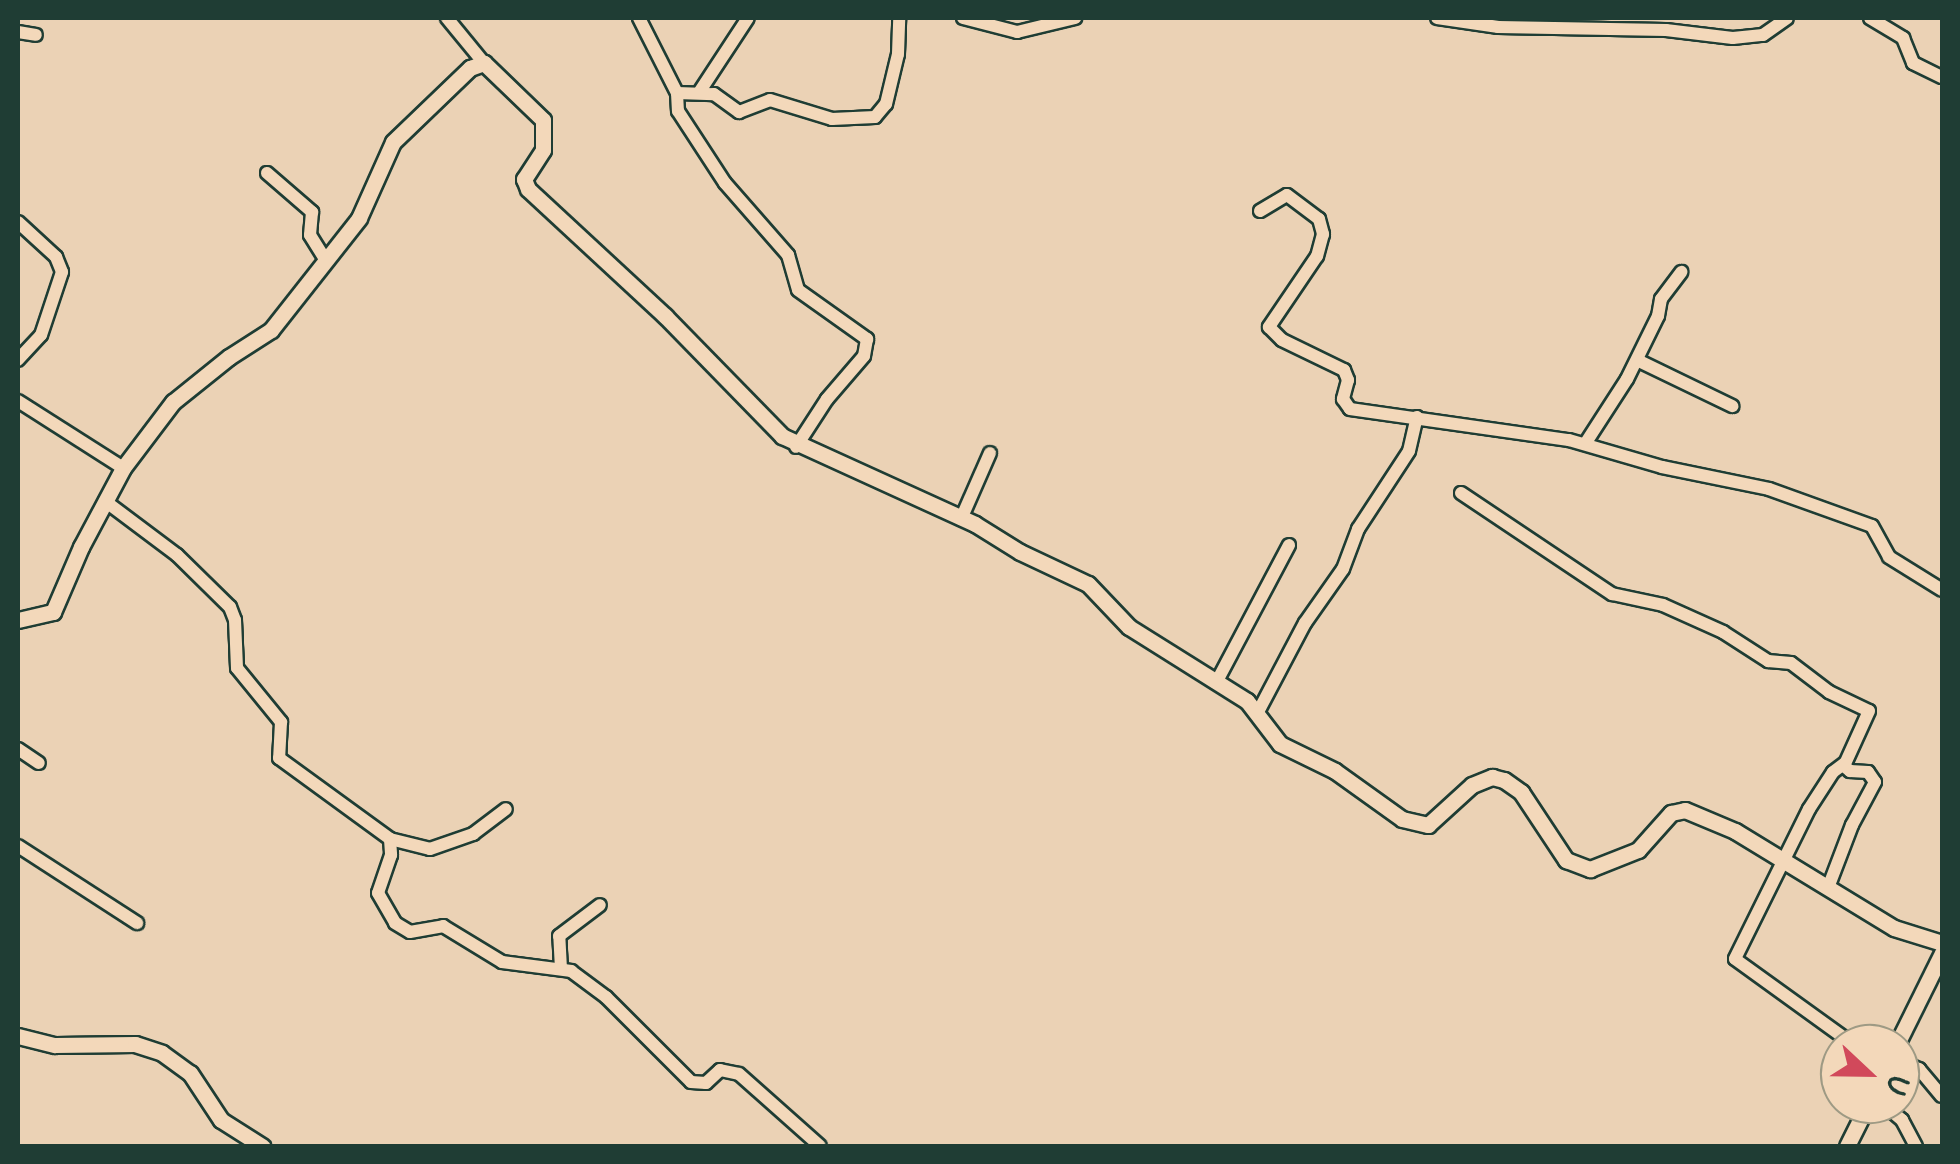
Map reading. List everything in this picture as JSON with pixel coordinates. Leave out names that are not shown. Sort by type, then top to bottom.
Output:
[{"type":"street","points":[[448,18],[484,63],[543,120],[544,150],[524,179],[528,189],[666,316],[796,446],[904,490],[1088,584],[1128,627],[1258,712],[1280,744],[1335,771],[1415,825],[1436,821],[1472,785],[1492,777],[1521,792],[1573,866],[1590,869],[1630,854],[1678,810],[1720,824],[1894,928],[1942,943]]},
{"type":"street","points":[[639,18],[677,93],[678,111],[724,183],[788,255],[798,290],[867,340],[864,356],[827,399],[796,446]]},
{"type":"street","points":[[700,90],[748,18]]},
{"type":"street","points":[[677,93],[700,90],[714,94],[738,112],[770,100],[832,119],[874,117],[886,104],[898,54],[900,18]]},
{"type":"street","points":[[963,18],[1017,32],[1075,18]]},
{"type":"street","points":[[1437,18],[1498,27],[1666,30],[1733,38],[1763,35],[1787,18]]},
{"type":"street","points":[[1870,18],[1902,38],[1913,63],[1942,78]]},
{"type":"street","points":[[18,32],[36,36]]},
{"type":"street","points":[[18,620],[57,607],[124,468],[185,390],[271,330],[359,218],[393,142],[470,68],[484,63]]},
{"type":"street","points":[[267,174],[312,210],[310,235],[325,259]]},
{"type":"street","points":[[1260,210],[1287,195],[1319,219],[1323,234],[1317,256],[1271,321],[1271,331],[1344,370],[1348,380],[1343,399],[1350,409],[1585,444],[1662,466],[1735,478],[1857,517],[1872,526],[1889,556],[1942,590]]},
{"type":"street","points":[[18,222],[56,257],[62,272],[41,335],[18,360]]},
{"type":"street","points":[[1585,444],[1637,360],[1658,316],[1661,300],[1681,272]]},
{"type":"street","points":[[1637,360],[1732,406]]},
{"type":"street","points":[[18,402],[124,468]]},
{"type":"street","points":[[1258,712],[1305,623],[1343,569],[1358,529],[1409,450],[1417,417]]},
{"type":"street","points":[[961,519],[990,453]]},
{"type":"street","points":[[1461,493],[1612,594],[1678,611],[1723,632],[1768,661],[1791,663],[1829,692],[1867,709],[1870,716],[1845,763],[1833,772],[1781,862],[1735,958],[1826,1024]]},
{"type":"street","points":[[105,501],[177,555],[230,608],[235,620],[237,668],[281,722],[280,758],[390,839],[430,850],[473,834],[506,810]]},
{"type":"street","points":[[1216,684],[1289,545]]},
{"type":"street","points":[[18,749],[39,764]]},
{"type":"street","points":[[1828,888],[1852,825],[1875,782],[1872,774],[1850,771],[1845,763]]},
{"type":"street","points":[[390,839],[391,854],[378,893],[386,912],[401,928],[410,932],[443,926],[502,962],[561,968],[585,979],[691,1082],[706,1084],[720,1070],[739,1074],[820,1146]]},
{"type":"street","points":[[18,846],[137,924]]},
{"type":"street","points":[[561,968],[559,936],[600,904]]},
{"type":"street","points":[[1907,1024],[1942,953]]},
{"type":"street","points":[[18,1036],[55,1045],[135,1044],[162,1053],[190,1073],[221,1120],[262,1146]]},
{"type":"street","points":[[1920,1070],[1942,1096]]}]
